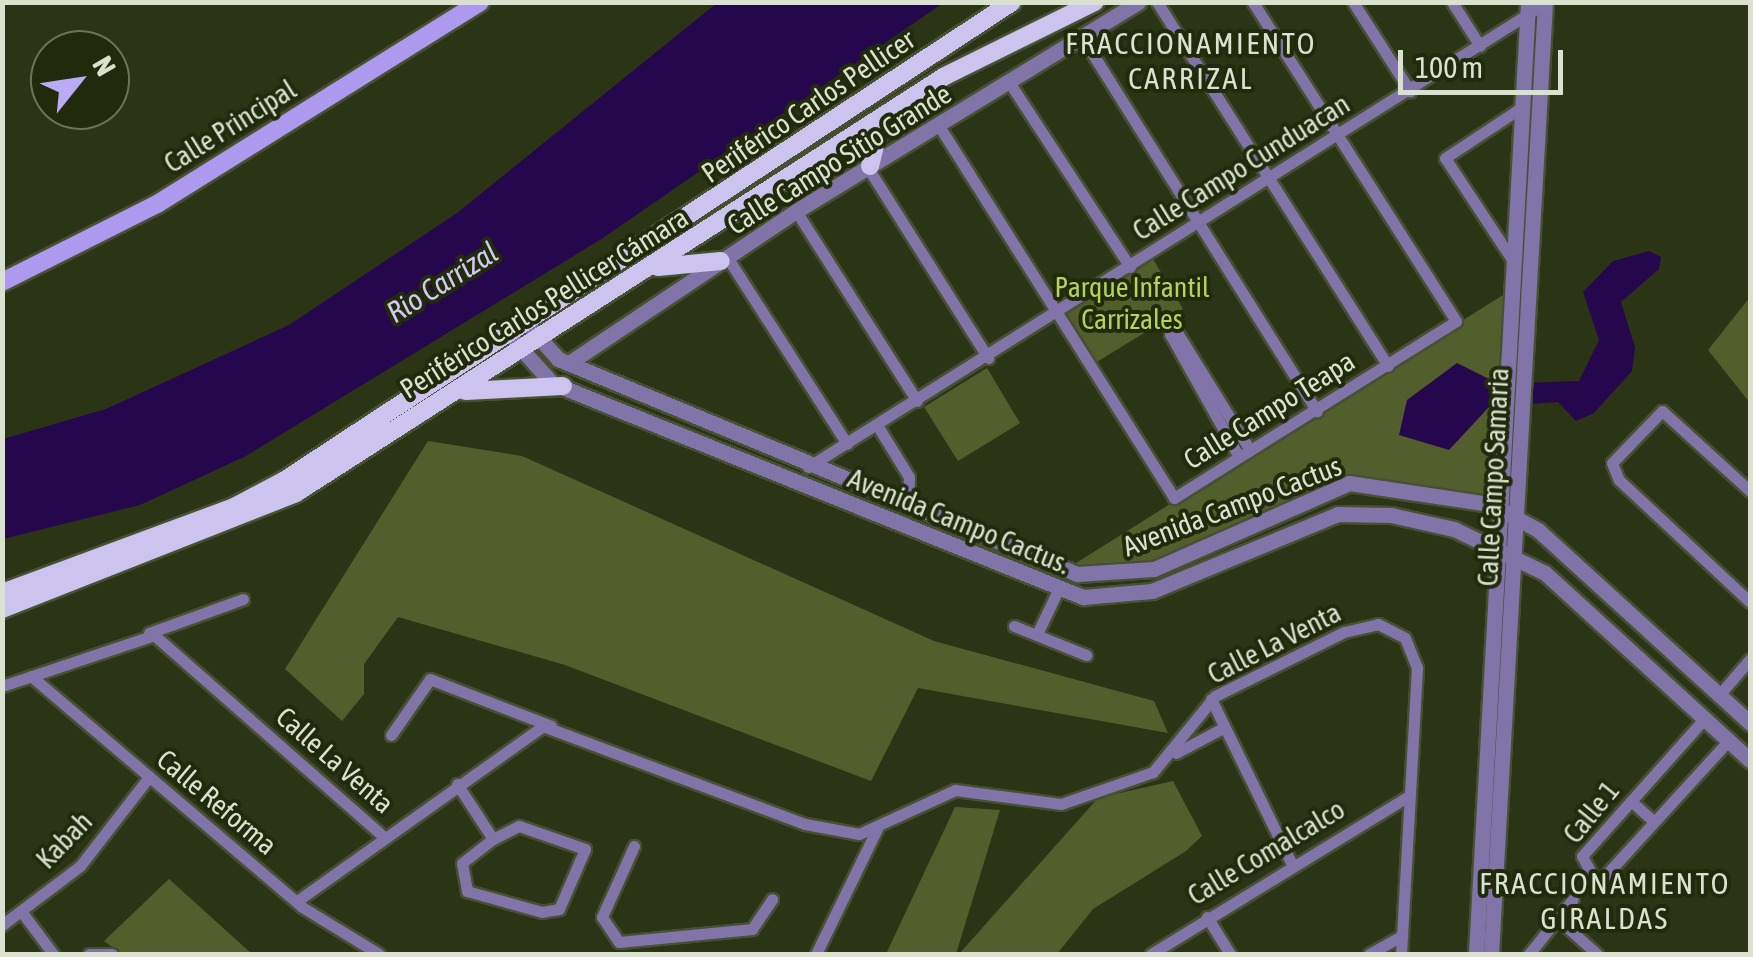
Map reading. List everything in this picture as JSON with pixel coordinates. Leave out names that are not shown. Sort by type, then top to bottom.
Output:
[{"type":"main road","name":"Calle Principal","points":[[2,282],[157,204],[480,2]]},
{"type":"main road","name":"Periférico Carlos Pellicer","points":[[2,593],[260,494],[533,332],[1012,2]]},
{"type":"main road","name":"Periférico Carlos Pellicer Cámara","points":[[533,332],[653,268],[882,117],[996,48],[1095,2]]},
{"type":"main road","points":[[869,167],[882,117]]},
{"type":"main road","points":[[653,268],[724,259]]},
{"type":"main road","name":"Periférico Carlos Pellicer Cámara","points":[[2,609],[270,508],[450,394],[516,343]]},
{"type":"main road","points":[[450,394],[493,385],[563,386]]},
{"type":"street","name":"Calle Campo Sitio Grande","points":[[569,363],[796,211],[1138,2]]},
{"type":"street","points":[[1156,2],[1388,366]]},
{"type":"street","points":[[1253,2],[1337,136]]},
{"type":"street","points":[[1353,2],[1410,90]]},
{"type":"street","points":[[1452,2],[1480,46]]},
{"type":"street","name":"Calle Campo Cunduacan","points":[[808,467],[1060,313],[1480,46],[1538,5]]},
{"type":"street","name":"Calle Campo Samaria","points":[[1508,511],[1513,261],[1522,107],[1538,5]]},
{"type":"street","name":"Calle Campo Samaria","points":[[1491,954],[1506,551],[1538,5]]},
{"type":"street","points":[[1082,37],[1317,411]]},
{"type":"street","points":[[1009,82],[1130,266]]},
{"type":"street","points":[[1513,261],[1445,158],[1522,107]]},
{"type":"street","name":"Calle Campo Teapa","points":[[939,126],[1174,498],[1456,321],[1337,136]]},
{"type":"street","points":[[869,167],[988,358]]},
{"type":"street","points":[[796,211],[916,401]]},
{"type":"street","points":[[724,259],[848,444]]},
{"type":"street","name":"Avenida Campo Cactus","points":[[533,332],[569,363],[808,467],[1101,577],[1168,564],[1349,483],[1508,511]]},
{"type":"street","points":[[1170,334],[1178,334],[1244,454],[1170,334]]},
{"type":"street","name":"Avenida Campo Cactus.","points":[[516,343],[542,376],[563,386],[1083,598],[1140,595],[1338,514],[1433,522],[1506,551],[1552,578],[1750,760]]},
{"type":"street","points":[[1750,491],[1660,411],[1613,462],[1619,480],[1750,602]]},
{"type":"street","points":[[878,425],[909,478],[908,505]]},
{"type":"street","points":[[1508,511],[1750,723]]},
{"type":"street","name":"Calle Campo Samaria","points":[[1476,954],[1506,551]]},
{"type":"street","points":[[1037,634],[1058,590]]},
{"type":"street","points":[[2,686],[243,598]]},
{"type":"street","points":[[1014,626],[1086,655]]},
{"type":"street","name":"Calle La Venta","points":[[391,735],[430,679],[806,824],[843,834],[877,829],[955,790],[1073,801],[1152,772],[1172,755],[1212,699],[1344,632],[1390,627],[1408,642],[1417,668],[1400,954]]},
{"type":"street","name":"Calle La Venta","points":[[143,635],[158,637],[384,837],[457,784],[551,726]]},
{"type":"street","points":[[1720,694],[1750,659]]},
{"type":"street","name":"Calle Reforma","points":[[31,676],[297,902],[379,954]]},
{"type":"street","points":[[1212,699],[1292,864]]},
{"type":"street","name":"Calle 1","points":[[1705,718],[1580,861],[1594,879],[1654,822],[1728,740]]},
{"type":"street","points":[[1172,755],[1225,727]]},
{"type":"street","name":"Kabah","points":[[2,925],[80,866],[149,778]]},
{"type":"street","points":[[457,784],[494,839]]},
{"type":"street","name":"Calle Comalcalco","points":[[1151,954],[1292,864],[1409,796]]},
{"type":"street","points":[[1631,801],[1654,822]]},
{"type":"street","points":[[520,826],[585,848],[559,908],[542,912],[467,891],[462,863],[494,839],[520,826]]},
{"type":"street","points":[[816,954],[877,829]]},
{"type":"street","points":[[297,902],[384,837]]},
{"type":"street","points":[[634,846],[602,921],[619,942],[752,929],[772,899]]},
{"type":"street","points":[[1529,954],[1574,899]]},
{"type":"street","points":[[21,911],[53,954]]},
{"type":"street","points":[[1207,917],[1230,954]]},
{"type":"street","points":[[1559,920],[1597,954]]},
{"type":"street","points":[[1369,954],[1402,936]]},
{"type":"street","points":[[682,938],[684,954]]},
{"type":"street","points":[[88,954],[112,954]]},
{"type":"green space","name":"Parque Infantil Carrizales","points":[[1150,254],[1183,309],[1092,365],[1060,313]]},
{"type":"green space","points":[[1511,290],[1500,507],[1363,483],[1167,564],[1065,570]]},
{"type":"green space","points":[[1750,297],[1750,403],[1708,350]]},
{"type":"green space","points":[[987,368],[1020,423],[958,461],[924,407]]},
{"type":"green space","points":[[428,441],[522,456],[934,641],[1154,701],[1168,733],[918,688],[871,781],[565,665],[398,617],[364,664],[364,694],[342,721],[285,669]]},
{"type":"green space","points":[[1173,781],[1202,836],[1186,851],[1093,909],[1057,954],[959,954],[1098,798]]},
{"type":"green space","points":[[955,807],[1000,810],[956,954],[886,954]]},
{"type":"green space","points":[[169,879],[252,954],[122,954],[104,941]]},
{"type":"water","name":"Rio Carrizal","points":[[717,3],[943,3],[603,238],[246,456],[140,505],[3,539],[3,439],[106,409],[289,325],[457,213]]},
{"type":"water","points":[[1649,251],[1661,257],[1659,269],[1621,302],[1635,347],[1632,371],[1594,413],[1576,421],[1558,402],[1489,407],[1449,450],[1399,435],[1407,400],[1457,363],[1499,384],[1579,381],[1599,340],[1583,292],[1613,261]]},
{"type":"district","name":"FRACCIONAMIENTO CARRIZAL","points":[[1191,60]]},
{"type":"district","name":"FRACCIONAMIENTO GIRALDAS","points":[[1605,900]]}]
